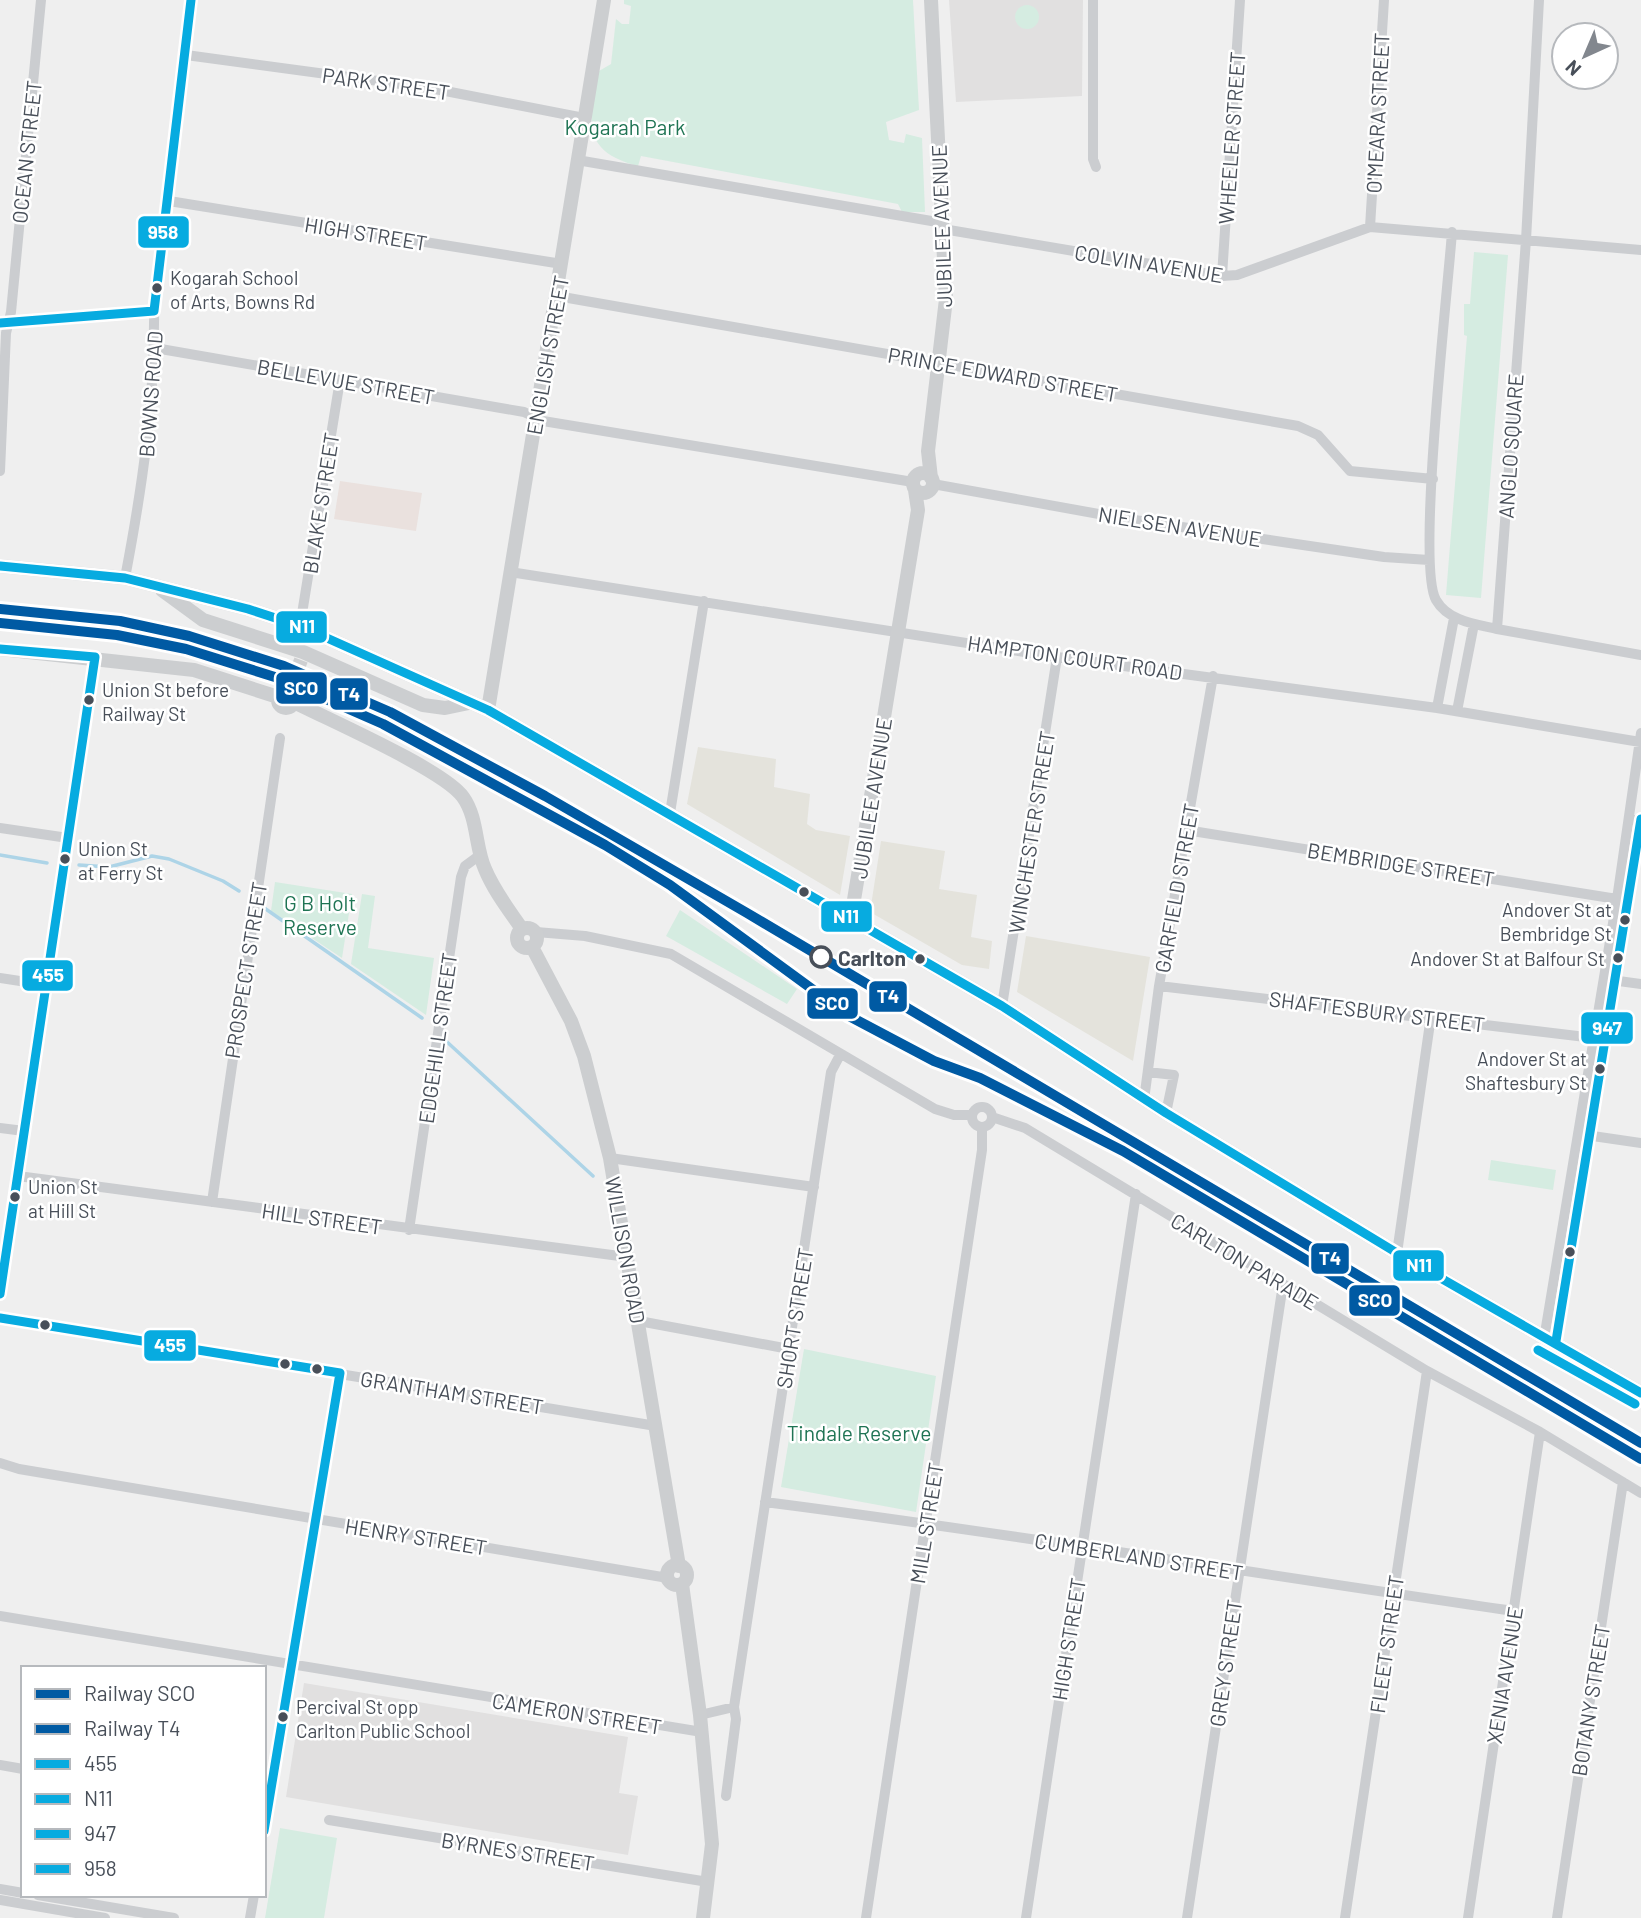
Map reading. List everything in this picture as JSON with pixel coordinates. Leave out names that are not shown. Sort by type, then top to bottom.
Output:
[{"type":"main road","name":"ENGLISH STREET","points":[[488,710],[604,0]]},
{"type":"main road","name":"JUBILEE AVENUE","points":[[848,918],[853,906],[923,483],[946,299],[931,0]]},
{"type":"main road","points":[[0,566],[125,578],[202,597],[300,626],[488,710],[1002,1006],[1144,1100],[1397,1253],[1641,1393]]},
{"type":"main road","points":[[157,586],[197,616],[212,623],[423,705],[445,708],[469,703]]},
{"type":"main road","points":[[202,597],[200,611],[212,623]]},
{"type":"main road","points":[[0,649],[95,657],[194,670],[287,695],[451,785],[469,808],[480,855],[498,894],[529,930]]},
{"type":"main road","name":"WILLISON ROAD","points":[[529,930],[537,940],[532,947],[571,1021],[584,1056],[610,1158],[679,1566]]},
{"type":"main road","points":[[682,1584],[673,1584],[668,1578],[670,1569],[679,1566],[687,1574],[682,1584],[702,1732],[712,1844],[703,1918]]},
{"type":"street","name":"OCEAN STREET","points":[[0,471],[4,323],[41,0]]},
{"type":"street","name":"BOWNS ROAD","points":[[125,578],[145,468],[155,348],[155,310],[191,0]]},
{"type":"street","points":[[1093,0],[1093,159],[1096,167]]},
{"type":"street","name":"WHEELER STREET","points":[[1222,276],[1240,0]]},
{"type":"street","name":"O'MEARA STREET","points":[[1370,227],[1384,0]]},
{"type":"street","name":"ANGLO SQUARE","points":[[1497,629],[1526,240],[1539,0]]},
{"type":"street","name":"PARK STREET","points":[[186,55],[430,88],[584,118]]},
{"type":"street","points":[[577,160],[943,226]]},
{"type":"street","name":"HIGH STREET","points":[[169,201],[562,264]]},
{"type":"street","name":"COLVIN AVENUE","points":[[943,226],[1222,276],[1237,275],[1370,227],[1641,250]]},
{"type":"street","points":[[1452,232],[1429,560],[1429,577],[1435,600],[1454,618],[1474,624],[1641,654]]},
{"type":"street","name":"PRINCE EDWARD STREET","points":[[557,296],[1298,426],[1318,435],[1350,471],[1433,479]]},
{"type":"street","points":[[4,323],[155,310]]},
{"type":"street","name":"BELLEVUE STREET","points":[[155,348],[524,412],[536,418]]},
{"type":"street","name":"BLAKE STREET","points":[[300,626],[340,380]]},
{"type":"street","name":"NIELSEN AVENUE","points":[[536,418],[1121,518],[1384,557],[1429,560]]},
{"type":"street","name":"HAMPTON COURT ROAD","points":[[510,572],[1057,657],[1213,676],[1640,737]]},
{"type":"street","points":[[670,813],[704,601]]},
{"type":"street","points":[[1437,708],[1454,618]]},
{"type":"street","points":[[1457,711],[1474,624]]},
{"type":"street","points":[[0,1294],[95,657]]},
{"type":"street","name":"WINCHESTER STREET","points":[[1002,1006],[1008,983],[1057,657]]},
{"type":"street","name":"GARFIELD STREET","points":[[1144,1100],[1159,986],[1213,676]]},
{"type":"street","points":[[1545,1339],[1617,899],[1640,737]]},
{"type":"street","name":"PROSPECT STREET","points":[[212,1202],[280,738]]},
{"type":"street","points":[[1629,819],[1641,821]]},
{"type":"street","points":[[0,828],[68,838]]},
{"type":"street","name":"BEMBRIDGE STREET","points":[[1186,830],[1617,899]]},
{"type":"street","name":"EDGEHILL STREET","points":[[408,1230],[461,877],[465,866],[480,855]]},
{"type":"street","points":[[529,930],[585,936],[671,954],[935,1109],[954,1115],[971,1115],[979,1108],[985,1108],[992,1118],[990,1124],[982,1127],[976,1125],[971,1115]]},
{"type":"street","points":[[0,978],[46,985]]},
{"type":"street","points":[[1604,979],[1641,984]]},
{"type":"street","name":"SHAFTESBURY STREET","points":[[1159,986],[1431,1016],[1594,1038]]},
{"type":"street","points":[[1397,1253],[1431,1016]]},
{"type":"street","name":"SHORT STREET","points":[[726,1796],[736,1719],[734,1707],[831,1072],[840,1055]]},
{"type":"street","points":[[1148,1072],[1174,1075],[1166,1113]]},
{"type":"street","name":"CARLTON PARADE","points":[[992,1118],[1026,1128],[1427,1371],[1540,1432],[1641,1493]]},
{"type":"street","name":"MILL STREET","points":[[866,1918],[980,1164],[982,1127]]},
{"type":"street","points":[[0,1128],[24,1131]]},
{"type":"street","points":[[1579,1134],[1641,1143]]},
{"type":"street","points":[[610,1158],[814,1187]]},
{"type":"street","name":"HILL STREET","points":[[18,1175],[408,1230],[627,1257]]},
{"type":"street","name":"HIGH STREET","points":[[1026,1918],[1136,1194]]},
{"type":"street","name":"GREY STREET","points":[[1187,1918],[1283,1284]]},
{"type":"street","name":"GRANTHAM STREET","points":[[0,1318],[656,1426]]},
{"type":"street","points":[[639,1321],[789,1349]]},
{"type":"street","name":"FLEET STREET","points":[[1345,1918],[1427,1371]]},
{"type":"street","points":[[266,1810],[340,1373]]},
{"type":"street","name":"XENIA AVENUE","points":[[1468,1918],[1540,1432]]},
{"type":"street","name":"HENRY STREET","points":[[0,1464],[668,1578]]},
{"type":"street","name":"BOTANY STREET","points":[[1557,1918],[1623,1482]]},
{"type":"street","name":"CUMBERLAND STREET","points":[[765,1502],[926,1522],[1239,1572],[1514,1611]]},
{"type":"street","name":"CAMERON STREET","points":[[0,1616],[702,1732]]},
{"type":"street","points":[[700,1715],[734,1707]]},
{"type":"street","points":[[0,1765],[21,1769]]},
{"type":"street","name":"BYRNES STREET","points":[[328,1820],[708,1882]]},
{"type":"street","points":[[0,1889],[21,1893]]},
{"type":"street","points":[[50,1897],[174,1918]]},
{"type":"street","points":[[250,1918],[254,1897]]},
{"type":"street","points":[[0,1900],[105,1918]]},
{"type":"shaded area","points":[[949,0],[1083,0],[1082,96],[956,102]]},
{"type":"shaded area","points":[[340,481],[422,493],[416,531],[334,519]]},
{"type":"shaded area","points":[[698,747],[776,759],[774,787],[810,794],[807,824],[816,830],[850,836],[840,895],[687,804]]},
{"type":"shaded area","points":[[881,841],[945,851],[939,889],[977,895],[971,937],[992,941],[989,969],[962,965],[870,912]]},
{"type":"shaded area","points":[[1026,936],[1150,957],[1133,1061],[1017,992]]},
{"type":"shaded area","points":[[304,1683],[628,1737],[619,1793],[638,1796],[628,1855],[286,1797]]},
{"type":"green space","name":"Kogarah Park","points":[[624,0],[913,0],[919,110],[886,122],[889,140],[904,143],[906,134],[922,138],[925,212],[902,212],[898,204],[641,156],[638,166],[619,160],[606,152],[593,132],[593,105],[599,71],[611,64],[616,19],[622,24],[629,24],[631,6],[624,4]]},
{"type":"green space","points":[[1027,5],[1038,12],[1039,17],[1032,28],[1027,29],[1016,22],[1015,17],[1022,6]]},
{"type":"green space","points":[[1474,252],[1508,255],[1481,598],[1446,595],[1467,336],[1464,335],[1464,304],[1470,304]]},
{"type":"green space","name":"G B Holt Reserve","points":[[275,882],[352,894],[342,958],[271,911]]},
{"type":"green space","points":[[362,894],[375,896],[368,948],[434,958],[426,1015],[351,964]]},
{"type":"green space","points":[[680,910],[797,989],[787,1004],[666,936]]},
{"type":"green space","points":[[1491,1160],[1556,1170],[1553,1190],[1488,1180]]},
{"type":"green space","name":"Tindale Reserve","points":[[804,1349],[936,1376],[916,1512],[781,1487]]},
{"type":"green space","points":[[280,1828],[337,1838],[324,1918],[265,1918]]},
{"type":"waterway","points":[[0,855],[47,863]]},
{"type":"waterway","points":[[79,865],[109,867],[152,856],[169,859],[223,881],[239,891]]},
{"type":"waterway","points":[[260,905],[422,1018]]},
{"type":"waterway","points":[[446,1041],[593,1176]]},
{"type":"tunnel","points":[[290,689],[301,660]]},
{"type":"rail line","name":"T4","points":[[0,609],[120,621],[189,636],[284,666],[390,712],[545,796],[747,913],[1641,1443]]},
{"type":"rail line","name":"SCO","points":[[0,623],[117,635],[186,649],[278,678],[383,724],[605,845],[670,885],[849,1016],[934,1061],[980,1078],[1123,1151],[1641,1459]]},
{"type":"transit line","name":"958","points":[[0,323],[154,311],[191,0]]},
{"type":"transit line","name":"N11","points":[[0,566],[125,578],[248,609],[300,626],[488,710],[1002,1006],[1166,1113],[1397,1253],[1641,1393]]},
{"type":"transit line","name":"455","points":[[0,649],[95,657]]},
{"type":"transit line","name":"455","points":[[0,1294],[95,657]]},
{"type":"transit line","name":"947","points":[[1556,1341],[1641,819]]},
{"type":"transit line","name":"455","points":[[0,1318],[340,1373]]},
{"type":"transit line","name":"947","points":[[1538,1350],[1635,1404]]},
{"type":"transit line","name":"455","points":[[266,1819],[340,1373]]},
{"type":"place","name":"Kogarah School of Arts, Bowns Rd","points":[[157,288]]},
{"type":"place","name":"Union St before Railway St","points":[[89,700]]},
{"type":"place","name":"Union St at Ferry St","points":[[65,859]]},
{"type":"place","name":"Andover St at Bembridge St","points":[[1625,920]]},
{"type":"place","name":"Carlton","points":[[821,957]]},
{"type":"place","name":"Andover St at Balfour St","points":[[1618,958]]},
{"type":"place","name":"Andover St at Shaftesbury St","points":[[1600,1069]]},
{"type":"place","name":"Union St at Hill St","points":[[15,1197]]},
{"type":"place","name":"Percival St opp Carlton Public School","points":[[283,1717]]}]
